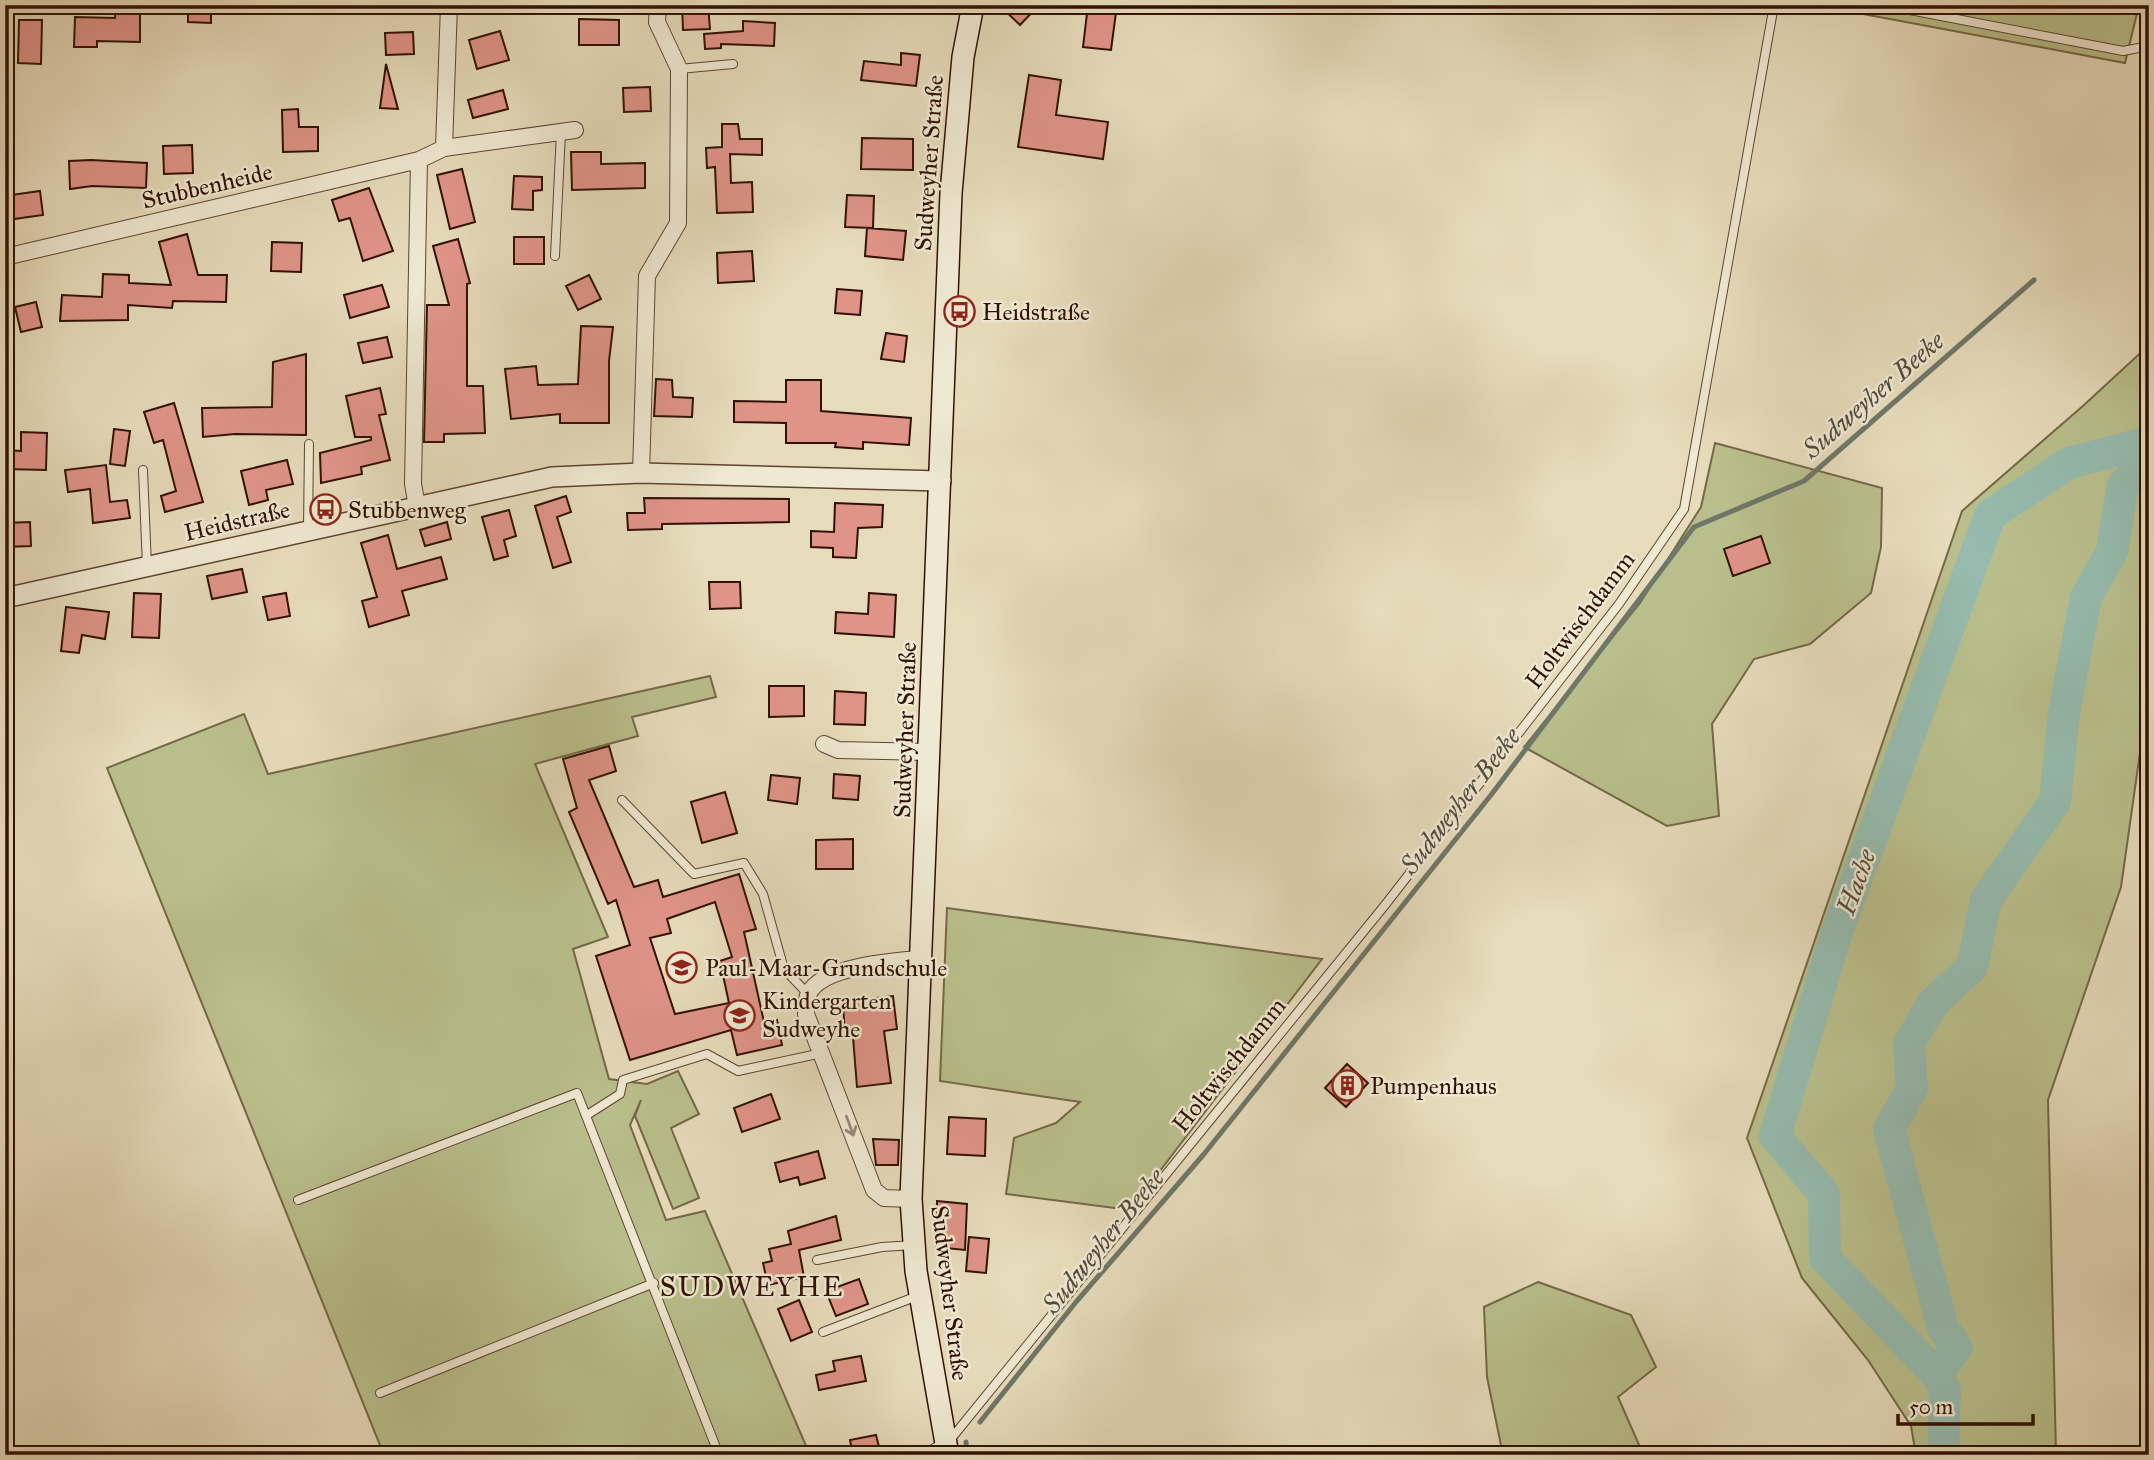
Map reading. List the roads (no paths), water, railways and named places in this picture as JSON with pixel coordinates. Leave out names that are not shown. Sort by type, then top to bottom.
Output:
[{"type":"main road","name":"Sudweyher Straße","points":[[941,1452],[914,1245],[911,1199],[954,142],[963,57],[973,5]]},
{"type":"street","points":[[444,148],[449,5]]},
{"type":"street","points":[[641,473],[647,276],[678,223],[678,69],[657,22],[658,5]]},
{"type":"street","points":[[417,506],[413,484],[419,160],[444,148],[568,131]]},
{"type":"street","name":"Stubbenheide","points":[[5,257],[419,160]]},
{"type":"street","name":"Heidstraße","points":[[5,598],[552,477],[641,473],[941,481]]},
{"type":"street","points":[[824,744],[838,750],[930,752]]},
{"type":"street","points":[[911,1199],[884,1198],[874,1190],[823,1052],[806,1014],[808,995],[823,978],[888,961],[921,959]]},
{"type":"lane","name":"Holtwischdamm","points":[[941,1452],[1385,905],[1619,604],[1684,509],[1773,5]]},
{"type":"lane","points":[[1884,5],[2123,51],[2149,46]]},
{"type":"lane","points":[[678,69],[733,64]]},
{"type":"lane","points":[[555,256],[568,131]]},
{"type":"lane","points":[[309,444],[309,530]]},
{"type":"lane","points":[[144,470],[147,567]]},
{"type":"lane","points":[[622,800],[694,874],[744,863],[763,894],[785,969],[808,995]]},
{"type":"lane","points":[[587,1115],[620,1094],[623,1080],[708,1054],[738,1071],[823,1052]]},
{"type":"lane","points":[[298,1200],[577,1093],[654,1283],[719,1455]]},
{"type":"lane","points":[[817,1260],[882,1247],[914,1245]]},
{"type":"lane","points":[[380,1393],[654,1283]]},
{"type":"lane","points":[[823,1332],[920,1294]]},
{"type":"waterway","name":"Sudweyher Beeke","points":[[980,1422],[1076,1302],[1204,1154],[1491,795],[1694,527],[1804,481],[2034,280]]},
{"type":"waterway","name":"Hache","points":[[1943,1455],[1945,1390],[1936,1374],[1825,1258],[1824,1194],[1775,1136],[1836,935],[1990,515],[2069,463],[2149,442]]},
{"type":"waterway","name":"Hache","points":[[1936,1374],[1957,1348],[1943,1328],[1889,1129],[1912,1089],[1909,1044],[1932,1004],[1972,967],[1986,900],[2055,801],[2064,713],[2086,597],[2112,552],[2123,485],[2149,458]]},
{"type":"waterway","name":"Sudweyher Beeke","points":[[966,1442],[967,1455]]},
{"type":"place","name":"Heidstraße","points":[[959,312]]},
{"type":"place","name":"Stubbenweg","points":[[325,510]]},
{"type":"place","name":"Paul-Maar-Grundschule","points":[[682,968]]},
{"type":"place","name":"Kindergarten Sudweyhe","points":[[739,1015]]},
{"type":"place","name":"Pumpenhaus","points":[[1347,1086]]},
{"type":"district","name":"SUDWEYHE","points":[[752,1286]]}]
